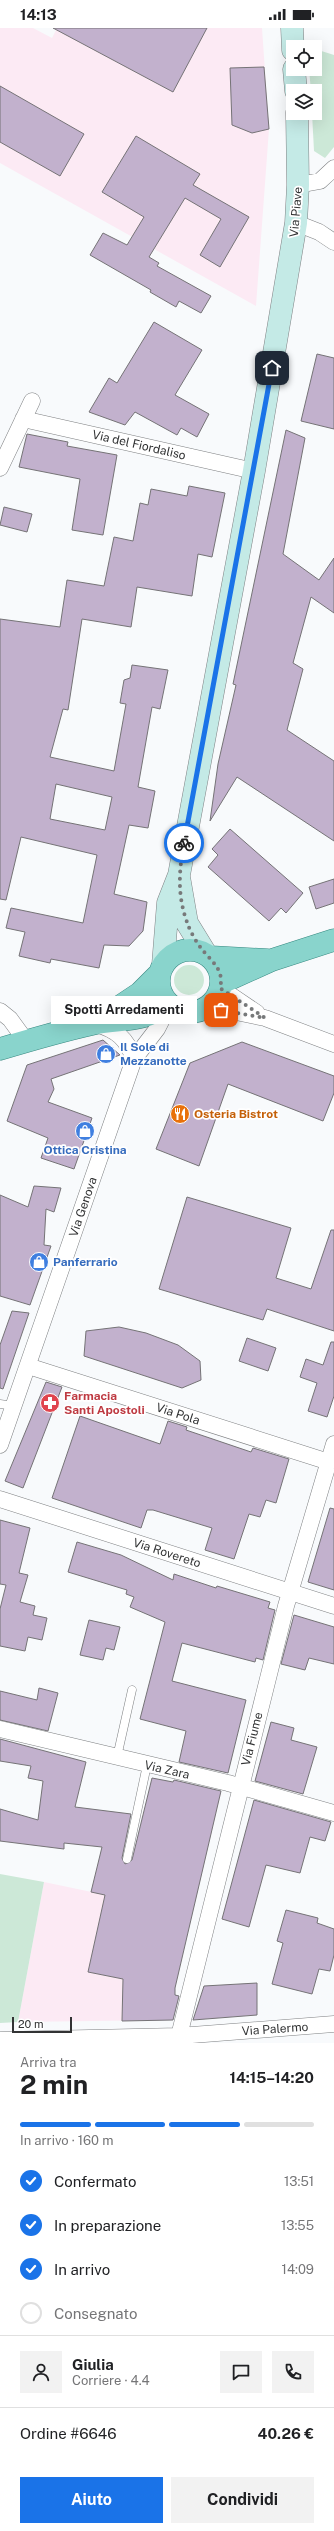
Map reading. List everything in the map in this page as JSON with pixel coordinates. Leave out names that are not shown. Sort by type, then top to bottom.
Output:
[{"type":"main road","points":[[221,985],[272,960],[334,940]]},
{"type":"main road","points":[[94,1023],[140,993],[173,955],[184,950],[198,950],[208,955],[272,960]]},
{"type":"main road","points":[[161,969],[160,988],[169,1004],[187,1012],[203,1009],[216,998],[221,985],[219,968],[208,955]]},
{"type":"main road","points":[[0,1049],[94,1023],[116,1023],[150,1014],[169,1004]]},
{"type":"street","points":[[292,28],[293,40]]},
{"type":"street","name":"Via Piave","points":[[179,875],[283,310],[296,223],[298,185],[297,120]]},
{"type":"street","points":[[298,185],[320,181],[334,168]]},
{"type":"street","points":[[296,223],[319,232],[334,242]]},
{"type":"street","points":[[0,468],[6,440],[24,419],[32,401]]},
{"type":"street","name":"Via del Fiordaliso","points":[[24,419],[254,471]]},
{"type":"street","points":[[179,875],[187,923],[208,955]]},
{"type":"street","points":[[161,969],[168,903],[179,875]]},
{"type":"street","points":[[221,985],[265,1018]]},
{"type":"street","name":"Via Genova","points":[[0,1445],[7,1405],[28,1366],[134,1059],[160,1024],[169,1004]]},
{"type":"street","points":[[203,1009],[236,1012],[265,1018],[334,1044]]},
{"type":"street","points":[[0,1011],[10,1019],[26,1041]]},
{"type":"street","points":[[94,1023],[120,1034],[130,1048],[134,1059]]},
{"type":"street","name":"Via Pola","points":[[28,1366],[329,1462]]},
{"type":"street","name":"Via Fiume","points":[[178,2036],[290,1593],[334,1444]]},
{"type":"street","name":"Via Rovereto","points":[[0,1499],[334,1606]]},
{"type":"street","name":"Via Zara","points":[[0,1729],[240,1787],[334,1812]]},
{"type":"street","name":"Via Palermo","points":[[0,2040],[178,2036],[334,2024]]},
{"type":"lane","points":[[117,1757],[132,1690]]},
{"type":"lane","points":[[127,1859],[147,1765]]},
{"type":"shaded area","points":[[0,28],[33,28],[52,38],[57,28],[262,28],[269,129],[256,306],[0,163]]},
{"type":"shaded area","points":[[152,1778],[221,1793],[167,2020],[18,2022],[44,1882],[125,1899]]},
{"type":"green space","points":[[322,51],[334,55],[334,147],[325,158],[314,151],[312,120],[322,120],[322,84],[310,84],[310,76],[322,76]]},
{"type":"green space","points":[[189,965],[195,966],[203,974],[203,986],[195,994],[189,995],[183,994],[175,986],[174,980],[175,974],[183,966]]},
{"type":"green space","points":[[0,1874],[44,1882],[18,2022],[0,2023]]},
{"type":"building","points":[[53,28],[207,28],[173,92]]},
{"type":"building","points":[[264,67],[269,129],[252,133],[232,125],[230,68]]},
{"type":"building","points":[[0,86],[84,134],[60,176],[0,142]]},
{"type":"building","points":[[136,136],[200,174],[193,185],[249,217],[220,267],[200,255],[221,219],[185,198],[149,257],[159,263],[157,266],[211,296],[201,313],[179,301],[176,307],[150,292],[151,290],[90,255],[103,233],[127,245],[144,217],[102,192]]},
{"type":"building","points":[[154,322],[202,350],[175,395],[209,414],[197,437],[181,428],[177,435],[135,412],[125,425],[89,412],[109,378],[117,383]]},
{"type":"building","points":[[317,354],[334,358],[334,429],[301,421]]},
{"type":"building","points":[[286,430],[305,438],[283,554],[319,580],[334,558],[334,613],[311,597],[293,663],[303,669],[287,730],[334,761],[334,841],[237,777],[210,821],[218,764],[236,685],[233,684]]},
{"type":"building","points":[[27,434],[68,442],[67,446],[117,455],[103,535],[72,530],[80,479],[19,467]]},
{"type":"building","points":[[189,486],[225,493],[212,557],[198,554],[192,596],[137,587],[131,627],[82,619],[68,710],[63,709],[50,757],[114,771],[126,704],[120,703],[124,680],[130,678],[132,665],[168,670],[160,709],[152,707],[138,787],[155,791],[148,828],[129,825],[114,894],[147,902],[143,931],[129,946],[104,945],[99,968],[51,959],[50,963],[19,956],[25,932],[6,928],[11,908],[83,923],[97,855],[21,837],[6,900],[0,899],[0,619],[60,627],[67,580],[104,586],[114,537],[133,541],[140,503],[148,505],[151,489],[187,496]],"holes":[[[56,784],[112,797],[105,830],[50,819]]]},
{"type":"building","points":[[4,507],[32,514],[27,532],[0,525]]},
{"type":"building","points":[[230,829],[303,893],[286,913],[281,908],[269,921],[208,867],[218,855],[212,849]]},
{"type":"building","points":[[334,879],[334,903],[316,909],[309,887]]},
{"type":"building","points":[[103,1040],[120,1055],[51,1079],[54,1089],[48,1102],[92,1118],[74,1169],[41,1158],[48,1138],[7,1121],[27,1065]]},
{"type":"building","points":[[242,1042],[334,1076],[334,1093],[323,1121],[228,1084],[199,1166],[156,1149],[190,1063]]},
{"type":"building","points":[[34,1186],[61,1188],[54,1212],[46,1209],[44,1245],[51,1246],[30,1305],[0,1296],[0,1195],[28,1207]]},
{"type":"building","points":[[187,1197],[291,1228],[276,1278],[311,1289],[331,1230],[334,1230],[334,1331],[267,1309],[263,1320],[159,1289]]},
{"type":"building","points":[[12,1311],[29,1313],[3,1389],[0,1388],[0,1345]]},
{"type":"building","points":[[119,1327],[146,1333],[178,1345],[200,1361],[201,1380],[182,1388],[84,1356],[86,1331]]},
{"type":"building","points":[[247,1338],[276,1348],[268,1371],[239,1361]]},
{"type":"building","points":[[331,1342],[334,1342],[334,1396],[327,1417],[308,1411],[317,1383],[300,1377],[306,1359],[323,1365]]},
{"type":"building","points":[[46,1382],[62,1387],[23,1488],[5,1481]]},
{"type":"building","points":[[80,1416],[160,1444],[168,1421],[187,1427],[186,1430],[251,1452],[253,1448],[289,1459],[276,1503],[266,1500],[260,1517],[249,1514],[234,1559],[205,1550],[212,1528],[153,1510],[147,1510],[141,1528],[52,1498]]},
{"type":"building","points":[[330,1508],[334,1509],[334,1590],[308,1582]]},
{"type":"building","points":[[0,1520],[30,1528],[19,1573],[28,1575],[20,1602],[35,1606],[33,1615],[47,1618],[42,1640],[28,1637],[25,1651],[0,1646],[0,1609],[6,1585],[0,1584]]},
{"type":"building","points":[[77,1542],[121,1555],[173,1580],[174,1574],[216,1588],[217,1586],[270,1602],[268,1608],[275,1610],[263,1660],[256,1658],[255,1662],[182,1643],[172,1681],[246,1700],[228,1773],[179,1762],[186,1731],[140,1719],[165,1622],[130,1607],[134,1597],[126,1594],[127,1590],[68,1572]]},
{"type":"building","points":[[294,1615],[334,1627],[334,1664],[309,1658],[305,1670],[281,1664]]},
{"type":"building","points":[[89,1620],[120,1627],[114,1650],[106,1648],[103,1660],[80,1655]]},
{"type":"building","points":[[39,1688],[58,1693],[48,1731],[0,1720],[0,1691],[37,1700]]},
{"type":"building","points":[[271,1722],[294,1728],[291,1740],[317,1747],[303,1794],[255,1781]]},
{"type":"building","points":[[0,1739],[86,1762],[75,1807],[131,1814],[122,1858],[125,1864],[132,1860],[152,1778],[173,1782],[174,1780],[221,1791],[175,1988],[175,1995],[179,1996],[173,2020],[122,2021],[123,1979],[88,1972],[105,1895],[91,1892],[102,1847],[64,1843],[64,1849],[0,1841],[0,1809],[38,1820],[43,1781],[28,1778],[31,1766],[0,1761]]},
{"type":"building","points":[[254,1800],[331,1822],[325,1841],[310,1837],[300,1873],[266,1865],[249,1927],[222,1919]]},
{"type":"building","points":[[286,1910],[318,1918],[317,1923],[334,1929],[334,1955],[330,1971],[319,1969],[312,1994],[272,1984],[283,1943],[277,1941]]},
{"type":"building","points":[[257,1983],[257,2015],[193,2020],[204,1986]]},
{"type":"way so far","points":[[184,843],[179,875],[182,903],[190,930],[206,954],[211,957],[219,968],[221,976],[220,988],[265,1018],[221,1010]]},
{"type":"place","name":"Spotti Arredamenti","points":[[221,1010]]},
{"type":"place","name":"Il Sole di Mezzanotte","points":[[106,1054]]},
{"type":"place","name":"Osteria Bistrot","points":[[180,1114]]},
{"type":"place","name":"Ottica Cristina","points":[[85,1131]]},
{"type":"place","name":"Panferrario","points":[[39,1262]]},
{"type":"place","name":"Farmacia Santi Apostoli","points":[[50,1403]]},
{"type":"route","points":[[184,843],[272,368]]}]
